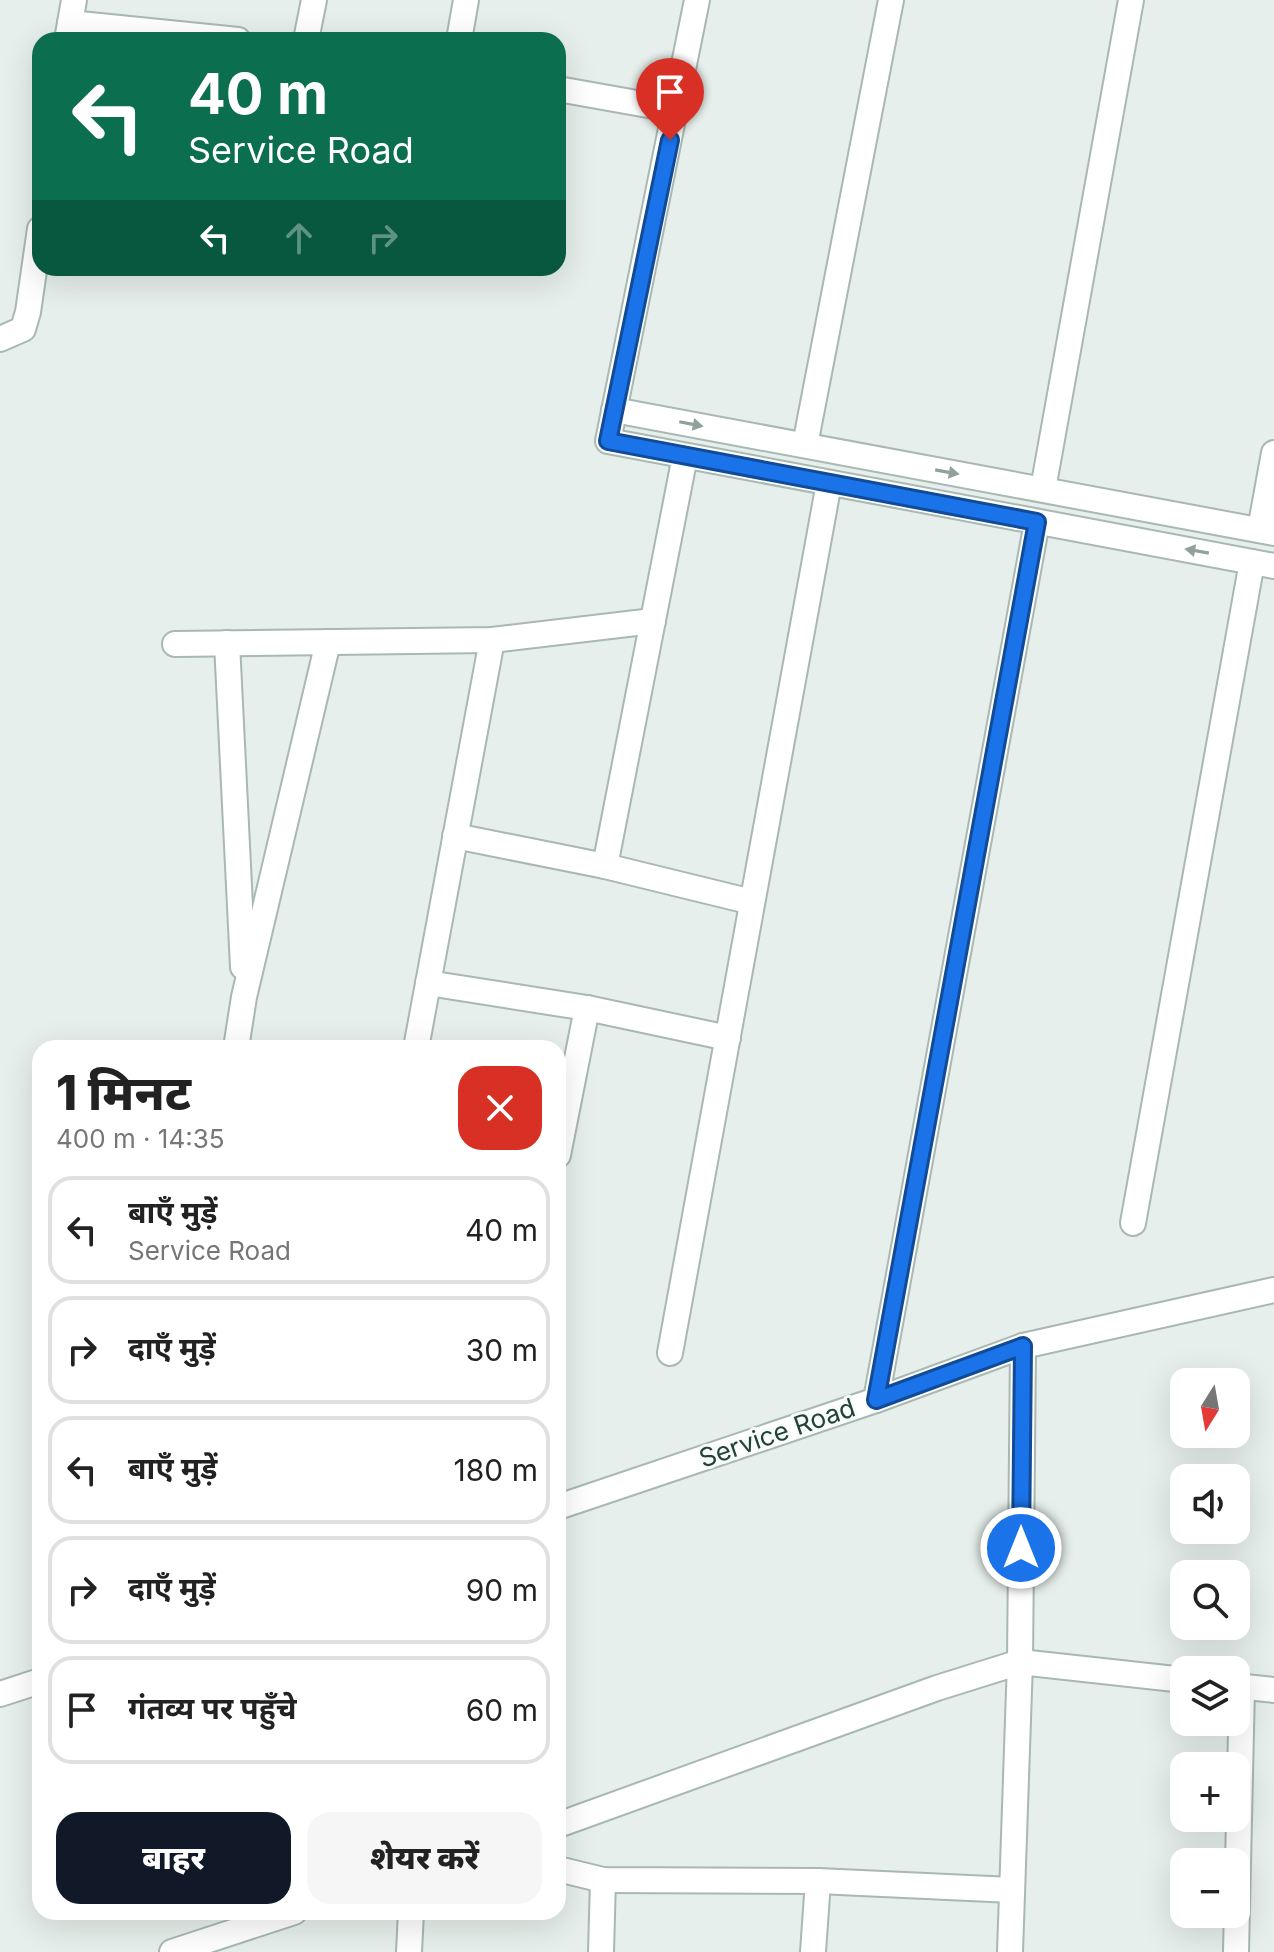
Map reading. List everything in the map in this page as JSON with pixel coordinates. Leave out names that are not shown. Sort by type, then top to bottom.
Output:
[{"type":"street","points":[[308,32],[314,0]]},
{"type":"street","points":[[460,32],[466,0]]},
{"type":"street","points":[[697,0],[608,441],[1263,564],[1133,1223]]},
{"type":"street","points":[[805,445],[891,0]]},
{"type":"street","points":[[1043,489],[1131,0]]},
{"type":"street","points":[[71,21],[168,32]]},
{"type":"street","points":[[566,90],[676,110]]},
{"type":"street","points":[[0,339],[23,329],[32,276]]},
{"type":"street","points":[[614,410],[1267,531],[1274,453]]},
{"type":"street","points":[[605,866],[685,456]]},
{"type":"street","points":[[670,1353],[829,483]]},
{"type":"street","points":[[876,1400],[1037,522]]},
{"type":"street","points":[[175,644],[492,640],[653,621]]},
{"type":"street","points":[[417,1040],[492,640]]},
{"type":"street","points":[[237,1040],[244,997],[328,642]]},
{"type":"street","points":[[227,643],[244,997]]},
{"type":"street","points":[[455,836],[605,866],[752,902]]},
{"type":"street","points":[[428,983],[587,1008],[728,1038]]},
{"type":"street","points":[[566,1114],[587,1008]]},
{"type":"street","name":"Service Road","points":[[566,1504],[876,1400],[1023,1346],[1274,1290]]},
{"type":"street","points":[[1010,1952],[1020,1662],[1023,1346]]},
{"type":"street","points":[[566,1822],[937,1688],[1020,1662],[1170,1678]]},
{"type":"street","points":[[0,1694],[32,1684]]},
{"type":"street","points":[[1250,1687],[1274,1690]]},
{"type":"street","points":[[1236,1952],[1238,1736]]},
{"type":"street","points":[[566,1871],[603,1880],[818,1881],[1012,1890]]},
{"type":"street","points":[[601,1952],[603,1880]]},
{"type":"street","points":[[813,1952],[818,1881]]},
{"type":"street","points":[[172,1952],[214,1945],[275,1920]]},
{"type":"street","points":[[409,1952],[411,1920]]},
{"type":"route","points":[[670,140],[608,441],[1037,522],[876,1400],[1023,1346],[1021,1548]]}]
